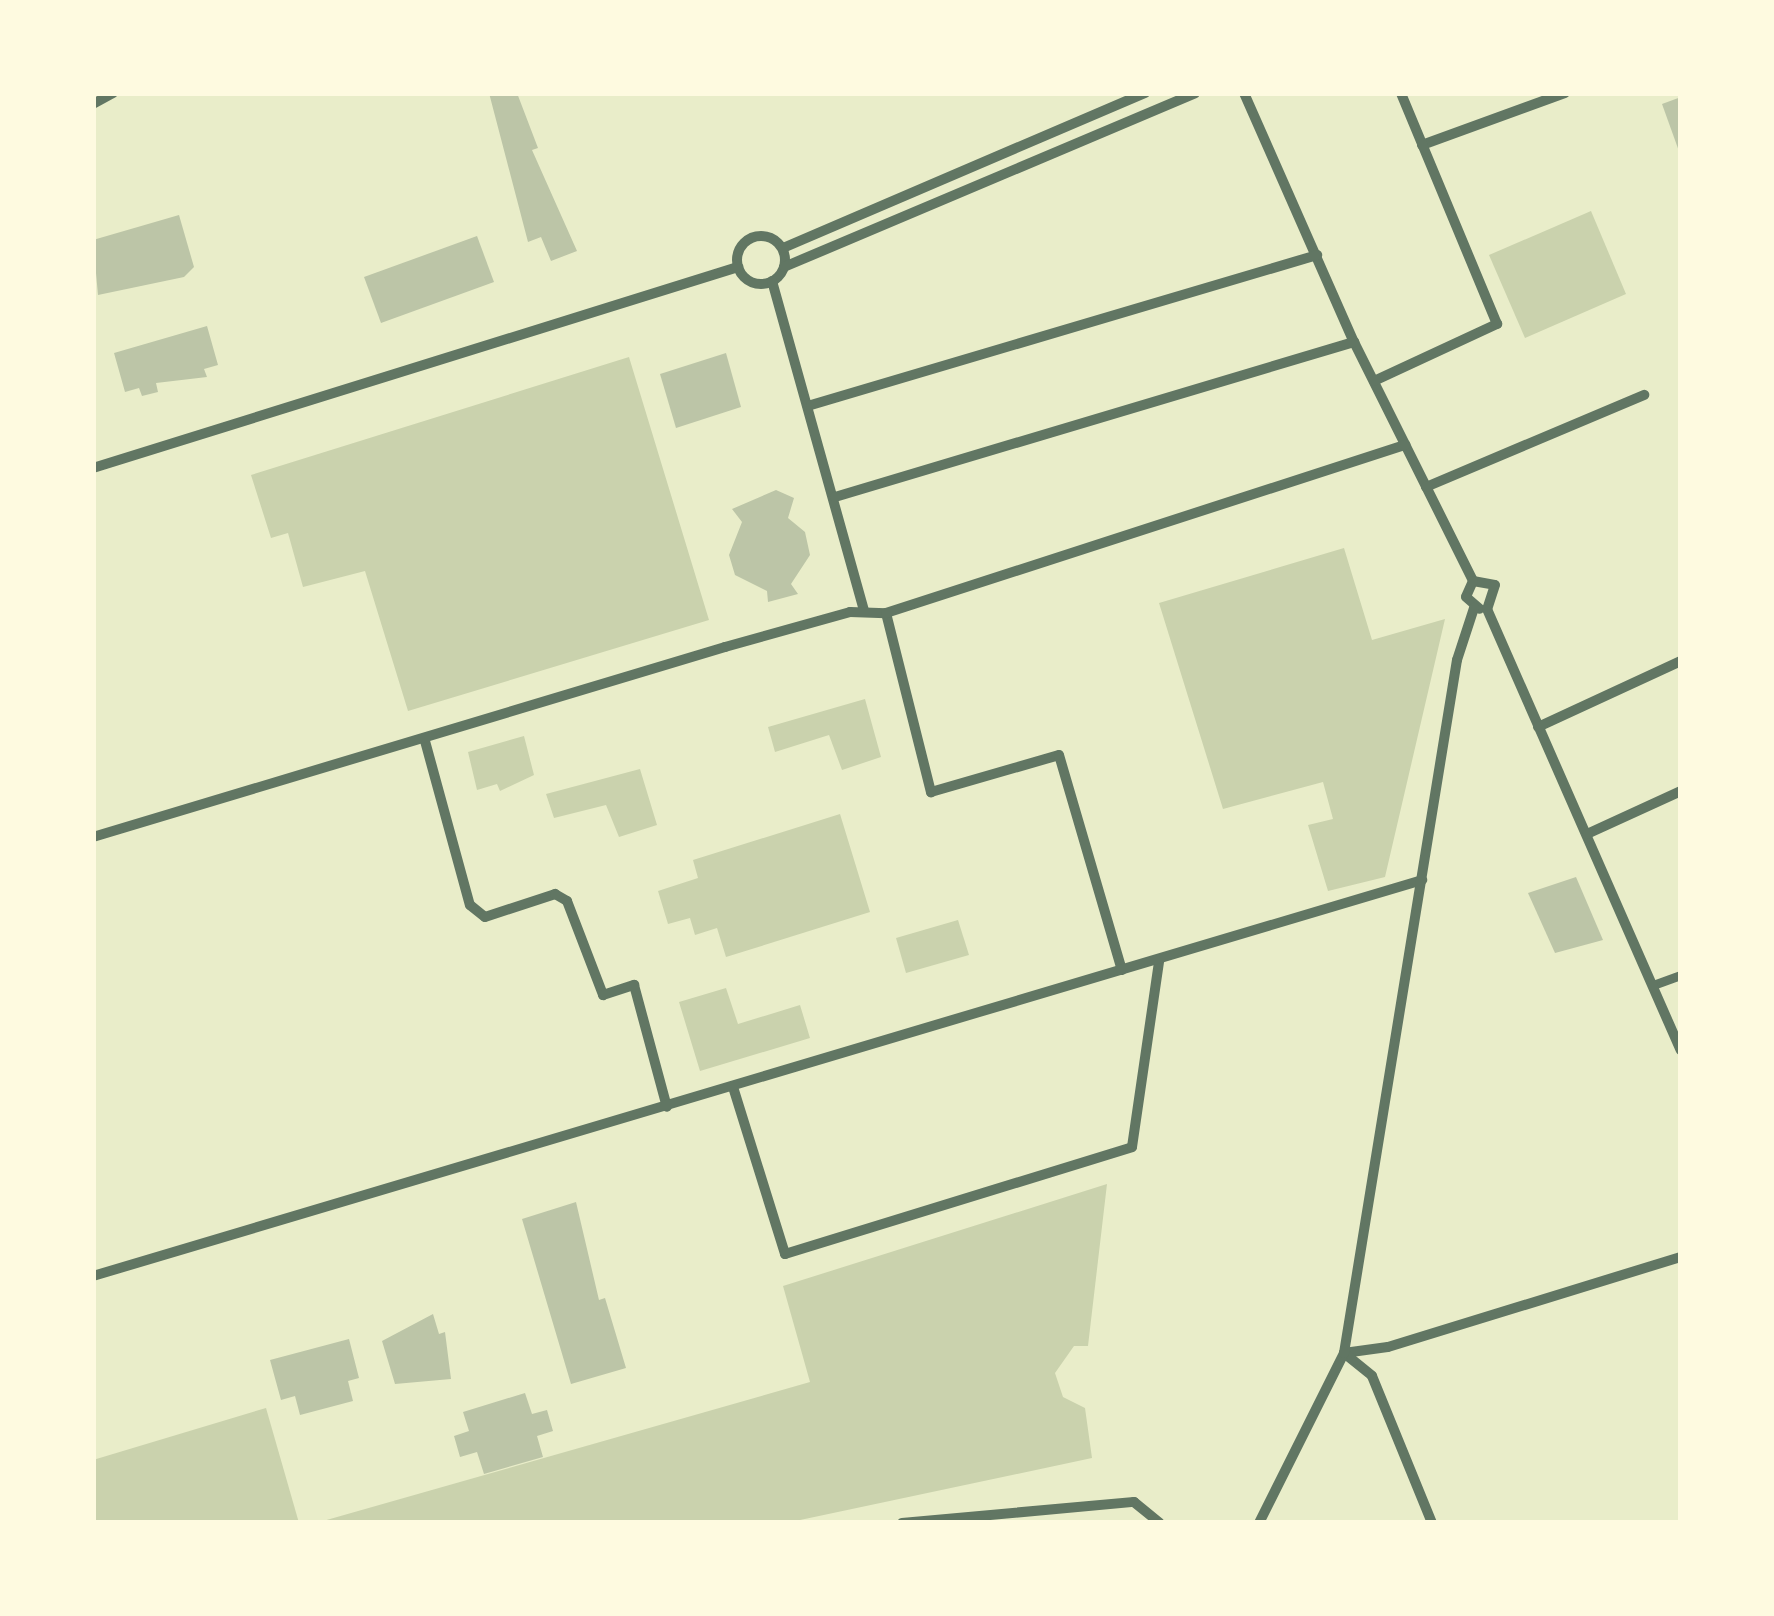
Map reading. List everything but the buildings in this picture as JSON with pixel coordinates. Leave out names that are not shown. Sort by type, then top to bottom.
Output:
[{"type":"street","points":[[93,104],[113,93]]},
{"type":"street","points":[[782,248],[1145,93]]},
{"type":"street","points":[[738,268],[756,284],[772,281],[784,267],[1196,93]]},
{"type":"street","points":[[1244,93],[1354,342],[1473,581]]},
{"type":"street","points":[[1374,381],[1497,324],[1401,93]]},
{"type":"street","points":[[1422,145],[1565,93]]},
{"type":"street","points":[[738,268],[749,238],[765,236],[782,248],[784,267]]},
{"type":"street","points":[[811,405],[1317,255]]},
{"type":"street","points":[[93,468],[738,268]]},
{"type":"street","points":[[772,281],[811,405],[864,610]]},
{"type":"street","points":[[835,497],[1354,342]]},
{"type":"street","points":[[1426,487],[1644,395]]},
{"type":"street","points":[[93,837],[864,610],[886,614],[1405,445]]},
{"type":"street","points":[[1473,581],[1466,597],[1481,608],[1538,727],[1681,1050]]},
{"type":"street","points":[[1259,1523],[1344,1353],[1457,660],[1495,585],[1473,581]]},
{"type":"street","points":[[886,614],[931,792],[1059,755],[1122,970]]},
{"type":"street","points":[[1538,727],[1681,661]]},
{"type":"street","points":[[425,741],[470,905],[484,917],[555,894],[567,901],[603,995],[634,985],[667,1107]]},
{"type":"street","points":[[1587,834],[1681,791]]},
{"type":"street","points":[[93,1276],[1422,880]]},
{"type":"street","points":[[733,1087],[785,1254],[1132,1147],[1159,962]]},
{"type":"street","points":[[1653,985],[1681,975]]},
{"type":"street","points":[[1344,1353],[1388,1347],[1681,1257]]},
{"type":"street","points":[[1344,1353],[1372,1376],[1432,1523]]},
{"type":"street","points":[[902,1523],[1134,1502],[1160,1523]]},
{"type":"green space","points":[[1591,211],[1626,294],[1525,338],[1489,255]]},
{"type":"green space","points":[[629,357],[709,620],[408,711],[365,571],[303,587],[288,533],[271,538],[251,475]]},
{"type":"green space","points":[[1344,548],[1372,640],[1445,619],[1385,877],[1328,891],[1308,825],[1333,819],[1323,782],[1223,809],[1159,603]]},
{"type":"green space","points":[[865,699],[881,757],[842,770],[829,735],[775,752],[768,727]]},
{"type":"green space","points":[[524,736],[534,775],[500,791],[497,784],[477,790],[468,752]]},
{"type":"green space","points":[[640,769],[657,825],[619,837],[606,805],[554,818],[546,794]]},
{"type":"green space","points":[[840,814],[870,912],[726,957],[717,928],[695,935],[690,918],[668,924],[658,891],[698,878],[693,860]]},
{"type":"green space","points":[[958,920],[969,955],[906,973],[896,938]]},
{"type":"green space","points":[[726,988],[738,1024],[800,1005],[810,1038],[700,1071],[679,1002]]},
{"type":"green space","points":[[1107,1184],[1088,1346],[1074,1346],[1055,1373],[1063,1397],[1085,1408],[1092,1458],[786,1523],[316,1523],[810,1382],[783,1286]]},
{"type":"green space","points":[[266,1408],[299,1523],[93,1523],[93,1460]]}]
